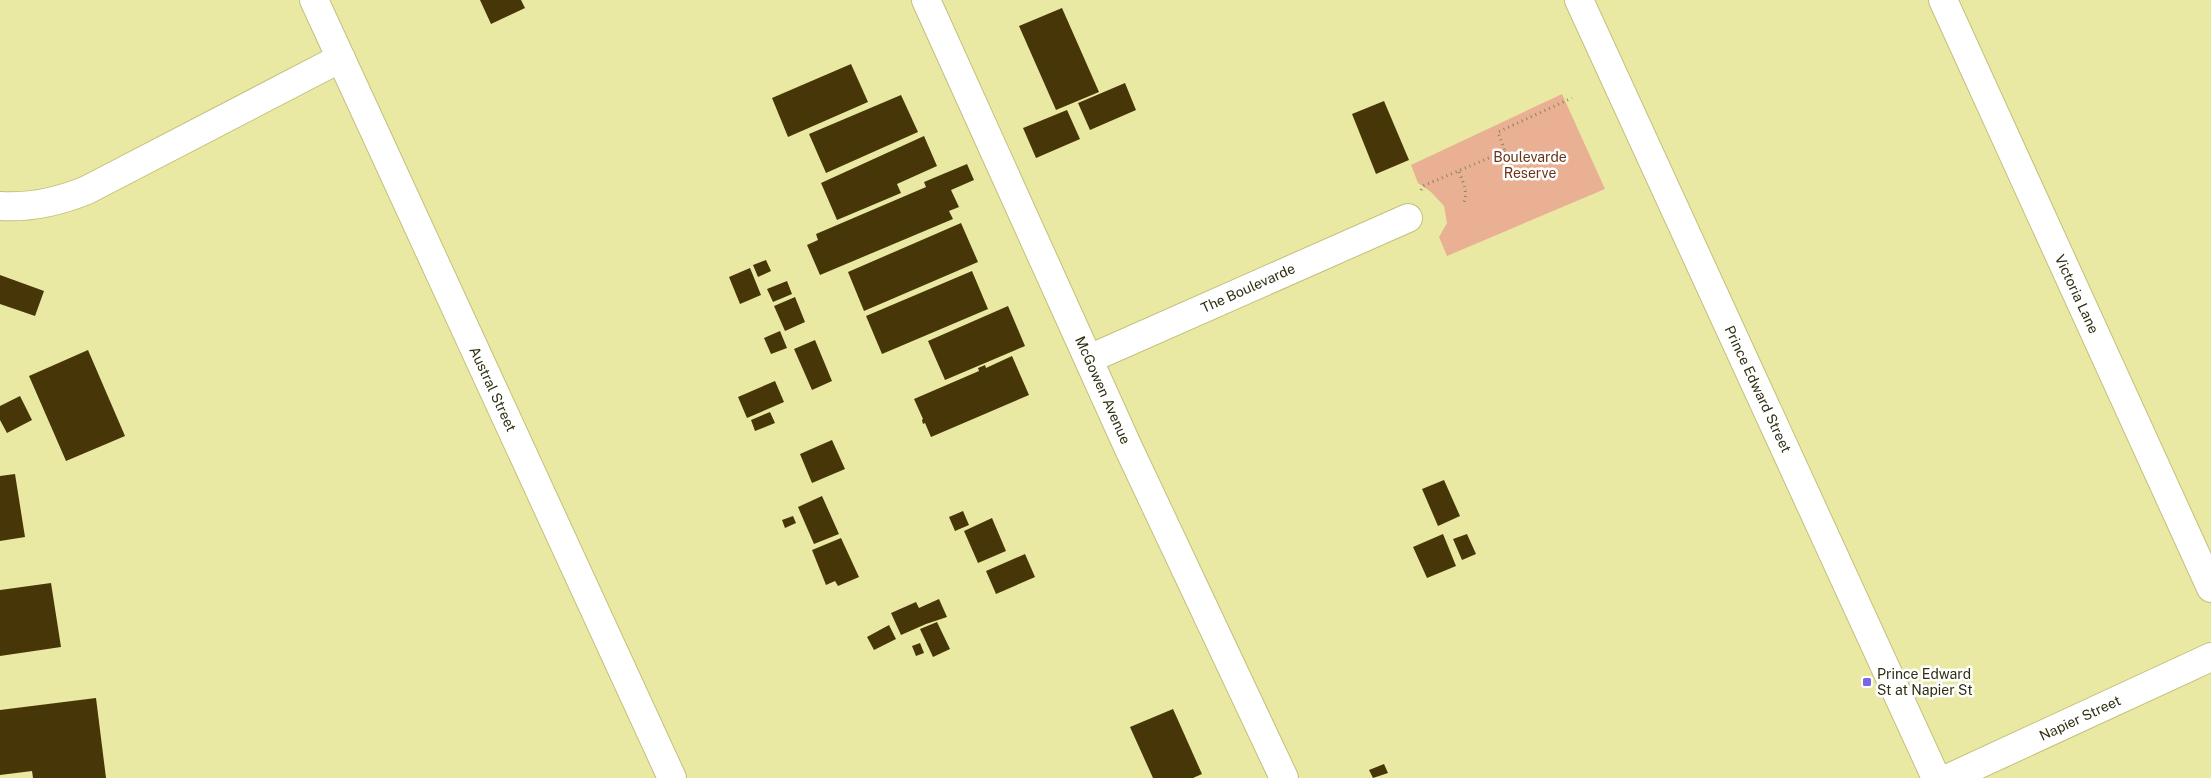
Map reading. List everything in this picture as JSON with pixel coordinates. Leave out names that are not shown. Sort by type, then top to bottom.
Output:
[{"type":"street","name":"Austral Street","points":[[314,0],[672,778]]},
{"type":"street","name":"McGowen Avenue","points":[[926,0],[1089,359],[1284,778]]},
{"type":"street","name":"Prince Edward Street","points":[[1579,0],[1936,778]]},
{"type":"street","name":"Victoria Lane","points":[[1943,0],[2211,588]]},
{"type":"street","points":[[0,206],[46,204],[61,201],[87,190],[340,58]]},
{"type":"street","name":"The Boulevarde","points":[[1089,359],[1408,218]]},
{"type":"street","name":"Napier Street","points":[[1949,778],[2211,657]]},
{"type":"path","points":[[1510,163],[1498,132],[1572,98]]},
{"type":"path","points":[[1408,218],[1424,186],[1505,151]]},
{"type":"path","points":[[1459,172],[1466,188],[1467,196],[1464,202]]},
{"type":"green space","name":"Boulevarde Reserve","points":[[1562,94],[1605,189],[1447,256],[1439,237],[1447,223],[1444,206],[1431,192],[1418,183],[1411,165]]},
{"type":"building","points":[[480,0],[521,0],[525,8],[491,24]]},
{"type":"building","points":[[1062,8],[1099,92],[1056,110],[1019,26]]},
{"type":"building","points":[[851,64],[868,102],[788,137],[772,98]]},
{"type":"building","points":[[1125,83],[1136,110],[1090,130],[1078,103]]},
{"type":"building","points":[[901,95],[918,132],[826,173],[809,134]]},
{"type":"building","points":[[1384,101],[1409,160],[1376,174],[1352,114]]},
{"type":"building","points":[[1067,110],[1080,139],[1036,158],[1023,128]]},
{"type":"building","points":[[924,136],[937,166],[897,184],[901,193],[837,220],[821,183]]},
{"type":"building","points":[[967,164],[974,180],[951,190],[959,207],[949,211],[953,219],[820,275],[807,245],[818,240],[816,234],[926,187],[924,182]]},
{"type":"building","points":[[961,223],[978,262],[864,311],[848,272]]},
{"type":"building","points":[[766,260],[771,271],[758,277],[753,265]]},
{"type":"building","points":[[750,268],[761,295],[740,304],[729,277]]},
{"type":"building","points":[[972,271],[988,309],[882,354],[866,316]]},
{"type":"building","points":[[0,275],[44,291],[35,316],[0,304]]},
{"type":"building","points":[[787,281],[792,294],[773,302],[767,289]]},
{"type":"building","points":[[795,297],[805,322],[785,331],[774,306]]},
{"type":"building","points":[[1008,306],[1025,346],[945,380],[928,341]]},
{"type":"building","points":[[780,331],[787,348],[771,354],[764,338]]},
{"type":"building","points":[[815,340],[832,381],[812,390],[794,349]]},
{"type":"building","points":[[88,350],[125,436],[66,461],[29,376]]},
{"type":"building","points":[[1012,356],[1029,395],[931,437],[925,423],[923,424],[923,419],[914,399],[979,371],[978,368],[985,365],[986,368]]},
{"type":"building","points":[[775,381],[784,402],[747,418],[738,397]]},
{"type":"building","points":[[20,396],[32,420],[7,433],[0,420],[0,406]]},
{"type":"building","points":[[770,412],[775,423],[755,431],[751,420]]},
{"type":"building","points":[[832,440],[845,469],[812,483],[800,454]]},
{"type":"building","points":[[15,474],[25,537],[0,541],[0,476]]},
{"type":"building","points":[[1444,480],[1460,516],[1438,526],[1422,489]]},
{"type":"building","points":[[822,496],[839,534],[814,544],[798,507]]},
{"type":"building","points":[[963,511],[969,525],[955,531],[949,517]]},
{"type":"building","points":[[793,516],[796,523],[785,528],[782,520]]},
{"type":"building","points":[[992,518],[1006,551],[978,563],[964,531]]},
{"type":"building","points":[[1443,534],[1456,566],[1427,578],[1413,547]]},
{"type":"building","points":[[1467,534],[1476,554],[1462,560],[1453,539]]},
{"type":"building","points":[[841,538],[859,577],[838,586],[835,581],[826,585],[812,550]]},
{"type":"building","points":[[1025,554],[1035,577],[996,594],[986,571]]},
{"type":"building","points":[[51,583],[61,647],[0,656],[0,590]]},
{"type":"building","points":[[939,599],[947,617],[901,635],[891,613],[916,602],[919,608]]},
{"type":"building","points":[[937,622],[950,649],[933,657],[920,629]]},
{"type":"building","points":[[889,625],[896,639],[874,650],[867,637]]},
{"type":"building","points":[[920,643],[924,653],[916,656],[912,646]]},
{"type":"building","points":[[96,698],[106,778],[33,778],[32,771],[0,775],[0,710]]},
{"type":"building","points":[[1173,709],[1202,774],[1193,778],[1153,778],[1130,727]]},
{"type":"building","points":[[1384,764],[1388,773],[1373,778],[1369,770]]},
{"type":"place","name":"Prince Edward St at Napier St","points":[[1867,682]]}]
